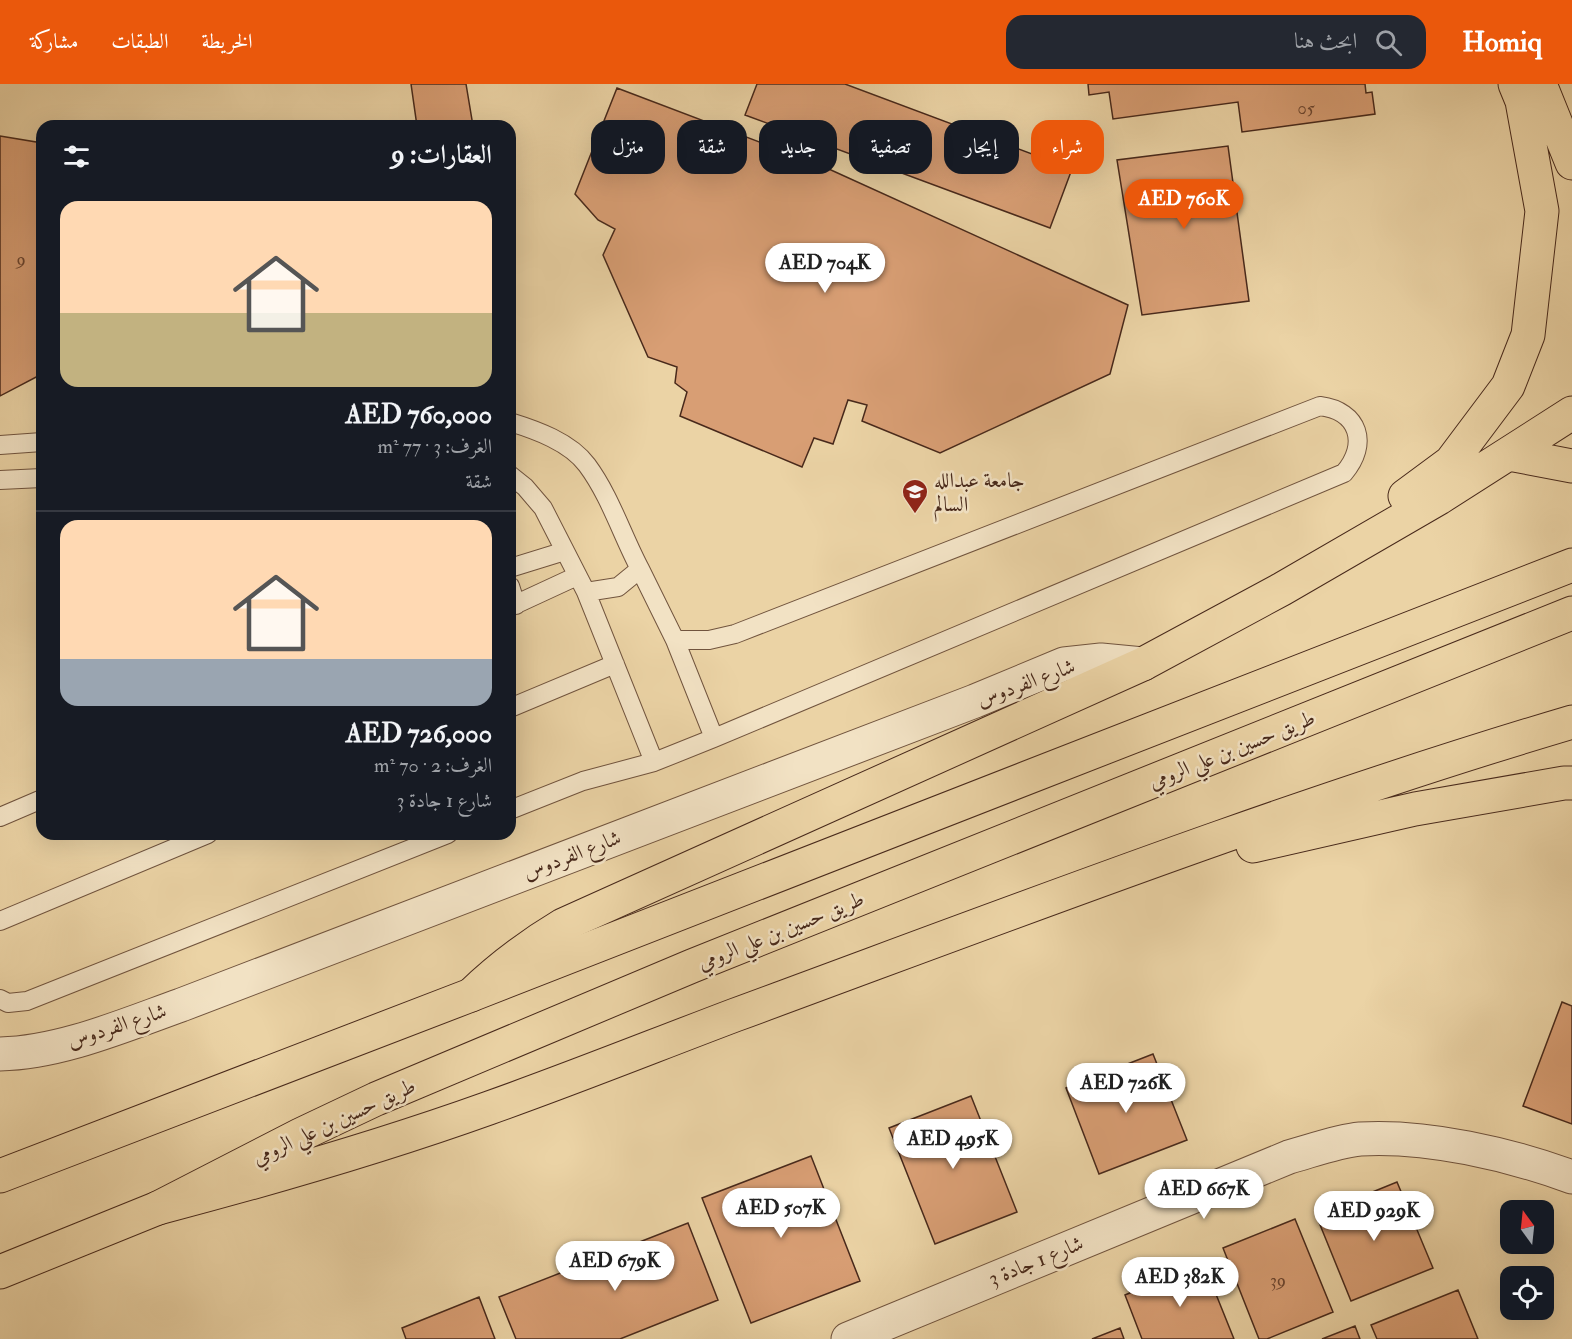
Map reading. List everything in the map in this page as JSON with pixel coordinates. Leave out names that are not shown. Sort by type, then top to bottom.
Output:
[{"type":"highway","points":[[1282,590],[1450,462],[1508,386],[1528,335],[1542,211],[1522,101],[1515,84]]},
{"type":"highway","points":[[1540,84],[1572,163]]},
{"type":"highway","points":[[471,995],[499,968],[530,945],[563,925],[1143,664],[1282,590],[1429,504],[1572,413]]},
{"type":"highway","points":[[1509,454],[1572,466]]},
{"type":"highway","points":[[0,1176],[471,995],[1572,565]]},
{"type":"highway","name":"طريق حسين بن علي الرومي","points":[[0,1272],[158,1208],[376,1099],[692,966],[1572,613]]},
{"type":"highway","points":[[158,1208],[325,1162],[489,1108],[1096,883],[1386,780],[1571,722]]},
{"type":"highway","points":[[1096,883],[1415,809],[1572,783]]},
{"type":"street","name":"شارع الفردوس","points":[[0,1054],[48,1049],[181,1005],[975,701],[1064,664],[1101,660],[1143,664]]},
{"type":"street","name":"شارع 1 جادة 3","points":[[848,1339],[1288,1157],[1358,1139],[1417,1139],[1532,1163],[1572,1177]]},
{"type":"lane","points":[[516,808],[583,781],[654,762],[714,738],[1344,473],[1354,462],[1358,448],[1358,434],[1351,421],[1340,412],[1320,406],[735,634],[709,640],[675,640]]},
{"type":"lane","points":[[516,424],[531,428],[566,446],[586,464],[612,508],[625,541],[675,640],[714,738]]},
{"type":"lane","points":[[0,445],[36,442]]},
{"type":"lane","points":[[0,480],[36,478]]},
{"type":"lane","points":[[516,480],[543,508],[582,584],[654,762]]},
{"type":"lane","points":[[516,566],[565,551]]},
{"type":"lane","points":[[516,605],[582,584],[618,587],[640,569]]},
{"type":"lane","points":[[516,705],[615,664]]},
{"type":"lane","points":[[0,817],[36,802]]},
{"type":"lane","points":[[0,921],[194,840]]},
{"type":"lane","points":[[0,999],[8,1003],[27,1001],[433,840]]},
{"type":"building","points":[[411,84],[466,84],[472,120],[416,120]]},
{"type":"building","points":[[757,84],[845,84],[944,121],[944,174],[1019,174],[1019,149],[1031,154],[1031,174],[1070,174],[1050,228],[904,174],[932,174],[932,120],[849,120],[849,154],[837,149],[837,120],[759,120],[745,115]]},
{"type":"building","points":[[1088,84],[1365,84],[1366,93],[1372,92],[1375,114],[1242,132],[1238,102],[1113,119],[1109,92],[1089,95]]},
{"type":"building","points":[[617,88],[701,120],[677,120],[677,174],[747,174],[747,137],[759,142],[759,174],[837,173],[1128,305],[1110,374],[940,453],[862,421],[867,405],[848,400],[833,444],[814,438],[802,467],[680,416],[687,392],[675,383],[677,367],[648,357],[603,255],[615,229],[598,220],[575,194],[591,154],[591,174],[665,174],[665,120],[604,120]]},
{"type":"building","points":[[0,136],[36,142],[36,377],[0,396]]},
{"type":"building","points":[[1228,146],[1249,301],[1142,315],[1117,160]]},
{"type":"building","points":[[1562,1002],[1572,1006],[1572,1124],[1523,1106]]},
{"type":"building","points":[[1153,1054],[1187,1140],[1099,1174],[1066,1088]]},
{"type":"building","points":[[971,1096],[1017,1212],[935,1244],[889,1128]]},
{"type":"building","points":[[811,1156],[860,1281],[751,1323],[702,1198]]},
{"type":"building","points":[[1397,1182],[1433,1268],[1351,1301],[1316,1215]]},
{"type":"building","points":[[1295,1219],[1333,1312],[1267,1339],[1259,1339],[1223,1248]]},
{"type":"building","points":[[688,1223],[718,1300],[620,1339],[516,1339],[499,1297]]},
{"type":"building","points":[[1203,1262],[1234,1339],[1142,1339],[1125,1295]]},
{"type":"building","points":[[1458,1290],[1478,1339],[1377,1339],[1371,1325]]},
{"type":"building","points":[[479,1297],[495,1339],[406,1339],[402,1328]]},
{"type":"building","points":[[1355,1326],[1360,1339],[1322,1339]]},
{"type":"building","points":[[1120,1328],[1124,1339],[1092,1339]]},
{"type":"place","name":"جامعة عبدالله السالم","points":[[915,515]]}]
